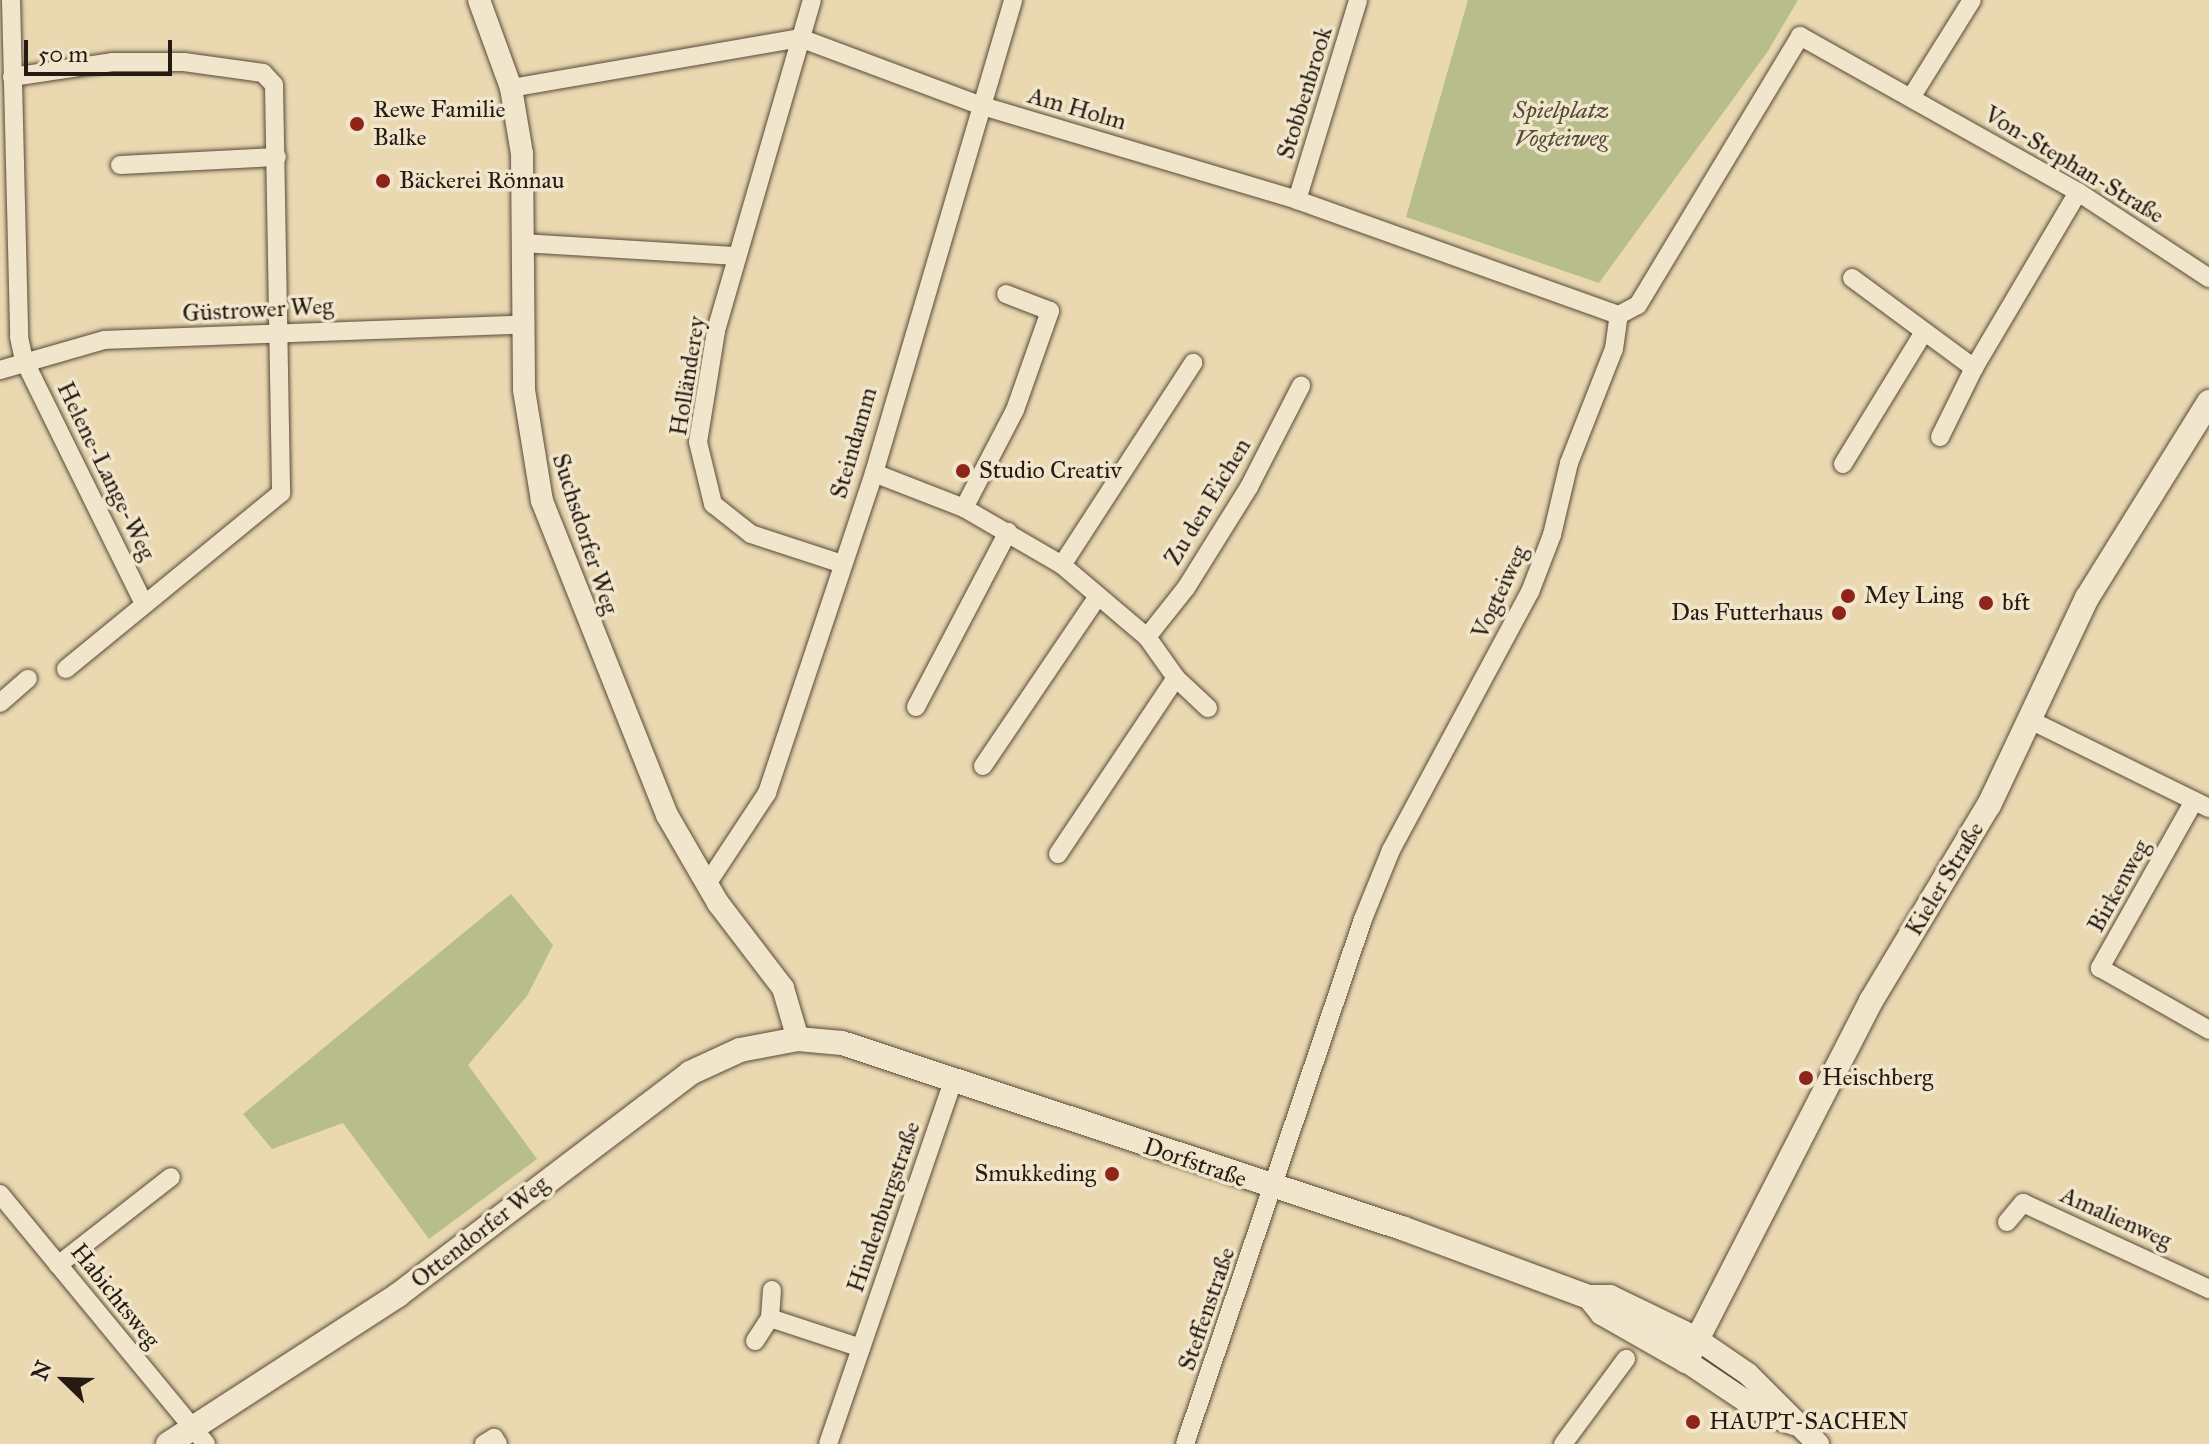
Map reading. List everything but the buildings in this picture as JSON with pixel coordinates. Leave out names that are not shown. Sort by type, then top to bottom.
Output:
[{"type":"main road","name":"Kieler Straße","points":[[1691,1350],[1871,1001],[1989,805],[2028,719],[2122,536],[2209,402]]},
{"type":"main road","name":"Dorfstraße","points":[[798,1039],[842,1043],[1274,1190],[1402,1228],[1589,1297],[1610,1297],[1691,1350]]},
{"type":"main road","name":"Ottendorfer Weg","points":[[168,1444],[199,1436],[398,1295],[690,1073],[740,1050],[798,1039]]},
{"type":"street","name":"Helene-Lange-Weg","points":[[11,0],[19,337],[24,360],[144,604]]},
{"type":"street","name":"Suchsdorfer Weg","points":[[479,0],[511,88],[522,154],[522,325],[530,448],[542,501],[667,815],[707,884],[783,988],[798,1039]]},
{"type":"street","name":"Holländerey","points":[[812,0],[716,331],[698,442],[713,504],[751,534],[842,564]]},
{"type":"street","name":"Steindamm","points":[[707,884],[767,793],[874,473],[979,105],[1013,0]]},
{"type":"street","name":"Stobbenbrook","points":[[1297,200],[1358,0]]},
{"type":"street","points":[[1912,96],[1972,0]]},
{"type":"street","name":"Von-Stephan-Straße","points":[[1619,315],[1638,305],[1800,36],[1912,96],[2078,192],[2209,278]]},
{"type":"street","name":"Am Holm","points":[[511,88],[543,80],[800,38],[979,105],[1297,200],[1619,315]]},
{"type":"street","points":[[12,77],[127,62],[184,62],[263,73],[274,85],[281,334]]},
{"type":"street","points":[[120,165],[277,157]]},
{"type":"street","points":[[1940,437],[1974,368],[2078,192]]},
{"type":"street","points":[[523,243],[737,256]]},
{"type":"street","points":[[1852,278],[1974,368]]},
{"type":"street","points":[[964,508],[1015,410],[1050,311],[1006,294]]},
{"type":"street","name":"Vogteiweg","points":[[1274,1190],[1391,850],[1530,592],[1552,535],[1569,463],[1614,349],[1619,315]]},
{"type":"street","name":"Güstrower Weg","points":[[0,370],[24,360],[104,340],[522,325]]},
{"type":"street","points":[[1843,464],[1924,332]]},
{"type":"street","name":"Helene-Lange-Weg","points":[[66,669],[281,493],[281,334]]},
{"type":"street","points":[[1062,565],[1193,363]]},
{"type":"street","name":"Zu den Eichen","points":[[1147,637],[1186,588],[1249,487],[1301,386]]},
{"type":"street","points":[[874,473],[964,508],[1062,565],[1147,637],[1176,678],[1208,708]]},
{"type":"street","points":[[916,707],[1008,532]]},
{"type":"street","points":[[983,766],[1098,596]]},
{"type":"street","points":[[1058,854],[1176,678]]},
{"type":"street","points":[[0,703],[28,679]]},
{"type":"street","points":[[2028,719],[2201,804]]},
{"type":"street","name":"Birkenweg","points":[[2201,804],[2100,968],[2209,1030]]},
{"type":"street","name":"Hindenburgstraße","points":[[828,1444],[953,1082]]},
{"type":"street","points":[[58,1265],[171,1177]]},
{"type":"street","name":"Steffenstraße","points":[[1185,1444],[1274,1190]]},
{"type":"street","name":"Habichtsweg","points":[[0,1194],[199,1436]]},
{"type":"street","name":"Amalienweg","points":[[2007,1222],[2023,1203],[2209,1289]]},
{"type":"street","points":[[755,1341],[770,1318],[772,1290]]},
{"type":"street","points":[[770,1318],[861,1348]]},
{"type":"street","points":[[1691,1350],[1748,1374],[1805,1437]]},
{"type":"street","points":[[1563,1444],[1626,1359]]},
{"type":"street","points":[[484,1444],[494,1438],[498,1444]]},
{"type":"green space","name":"Spielplatz Vogteiweg","points":[[1468,0],[1798,0],[1768,51],[1599,283],[1406,217]]},
{"type":"green space","points":[[511,894],[553,945],[527,996],[468,1065],[537,1159],[429,1239],[343,1123],[272,1149],[243,1114]]},
{"type":"place","name":"Rewe Familie Balke","points":[[357,124]]},
{"type":"place","name":"Bäckerei Rönnau","points":[[383,181]]},
{"type":"place","name":"Studio Creativ","points":[[963,471]]},
{"type":"place","name":"Mey Ling","points":[[1848,596]]},
{"type":"place","name":"bft","points":[[1986,603]]},
{"type":"place","name":"Das Futterhaus","points":[[1839,613]]},
{"type":"place","name":"Heischberg","points":[[1806,1078]]},
{"type":"place","name":"Smukkeding","points":[[1112,1174]]},
{"type":"place","name":"HAUPT-SACHEN","points":[[1693,1422]]}]
